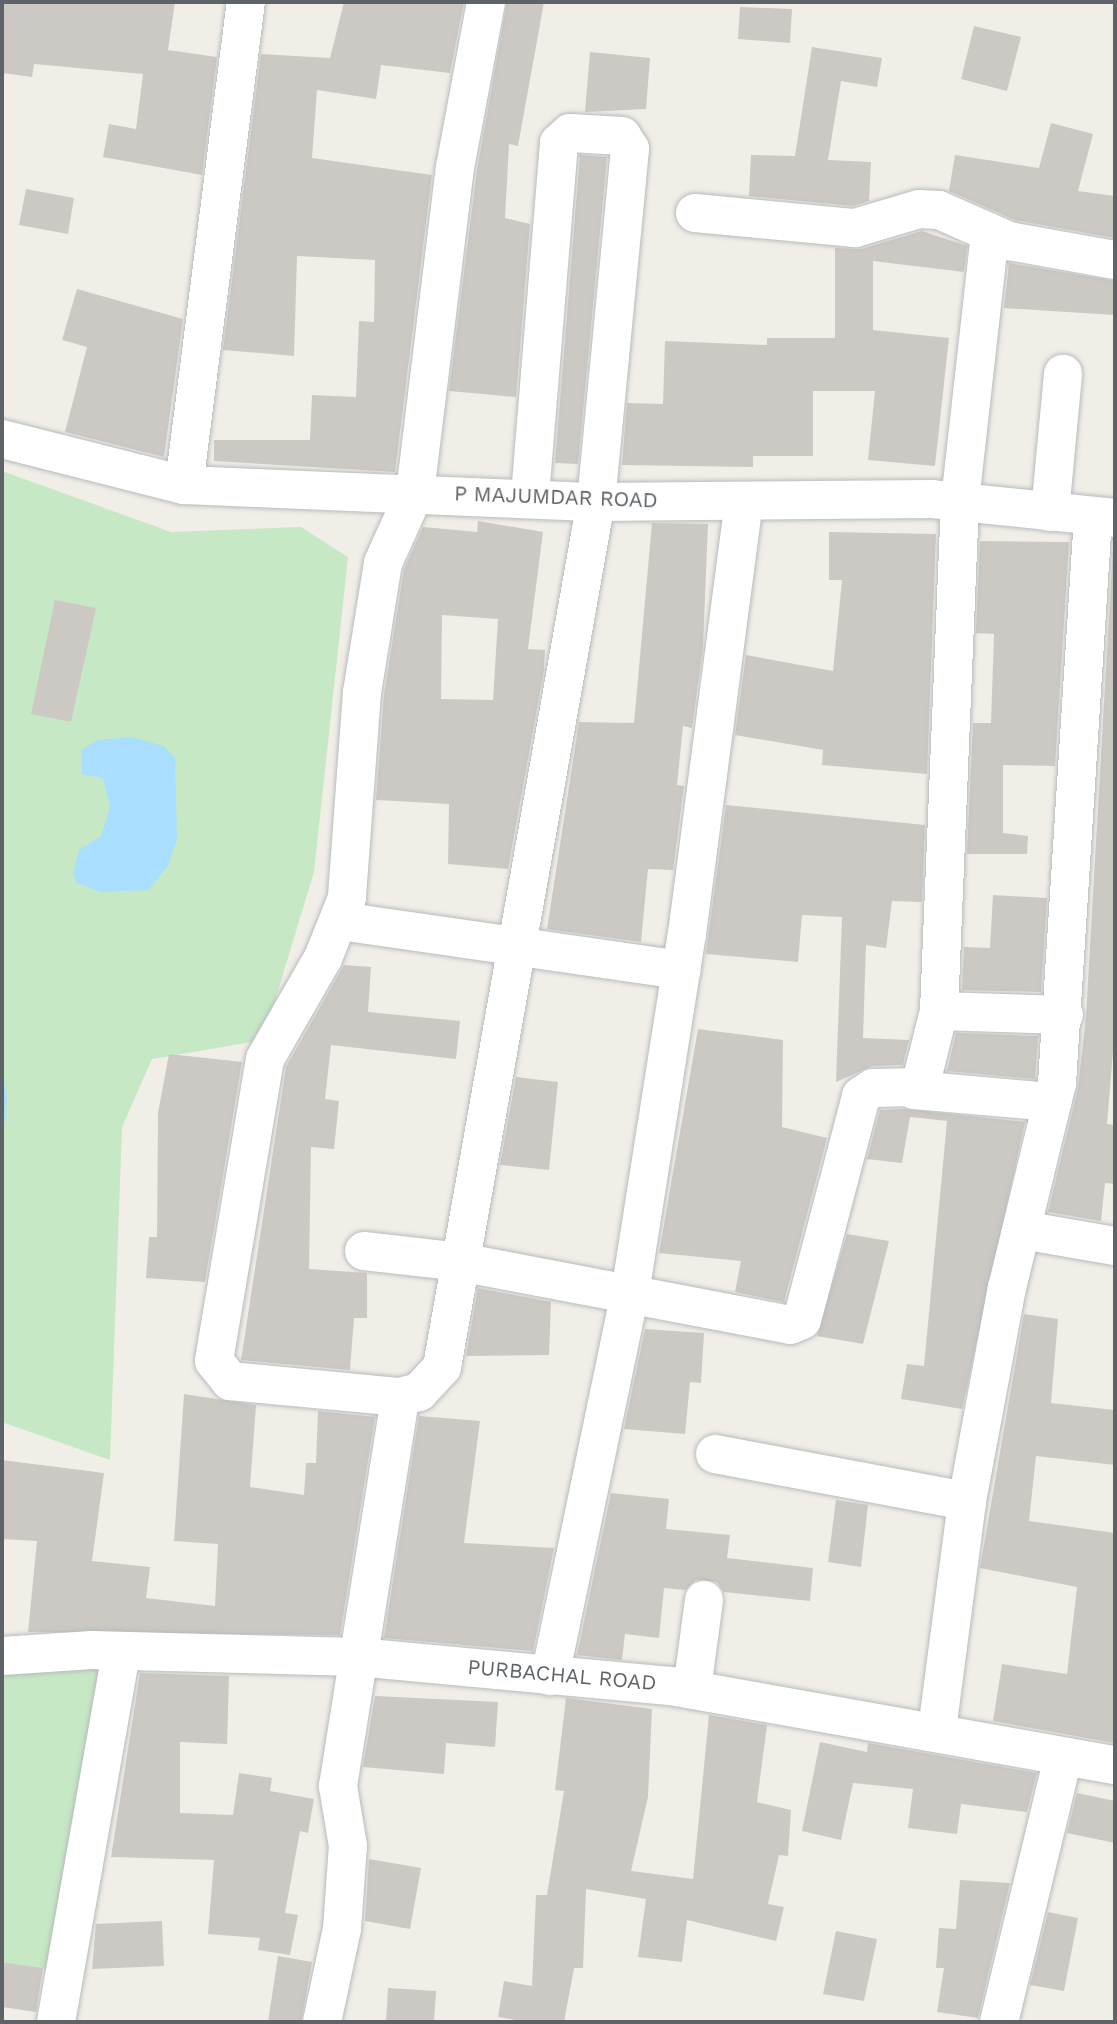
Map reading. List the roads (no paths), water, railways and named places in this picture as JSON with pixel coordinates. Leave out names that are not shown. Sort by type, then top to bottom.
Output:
[{"type":"street","points":[[184,485],[246,2]]},
{"type":"street","points":[[486,2],[455,167],[415,492],[383,562],[362,691],[352,873],[340,921],[265,1059],[214,1361],[230,1381],[400,1397],[419,1392],[442,1367],[503,1004],[520,951],[596,502],[630,149],[622,136],[570,133],[559,144],[530,495]]},
{"type":"street","points":[[695,213],[855,228],[919,209],[939,210],[1009,241],[1115,260]]},
{"type":"street","points":[[914,1090],[924,1082],[939,1012],[960,501],[986,255],[989,244],[1009,241]]},
{"type":"street","points":[[1049,512],[1063,374]]},
{"type":"street","name":"P MAJUMDAR ROAD","points":[[2,439],[184,485],[530,495],[596,502],[960,501],[1104,517]]},
{"type":"street","points":[[550,1676],[630,1293],[681,970],[744,502]]},
{"type":"street","points":[[937,1730],[967,1501],[1022,1230],[1052,1102],[1065,1015],[1104,517]]},
{"type":"street","points":[[340,921],[520,951],[681,970]]},
{"type":"street","points":[[939,1012],[1065,1015]]},
{"type":"street","points":[[364,1251],[460,1262],[797,1324],[861,1096],[873,1088],[1052,1102]]},
{"type":"street","points":[[1022,1230],[1115,1246]]},
{"type":"street","points":[[322,2022],[342,1929],[348,1846],[338,1786],[400,1397]]},
{"type":"street","points":[[715,1454],[967,1501]]},
{"type":"street","points":[[692,1689],[704,1600]]},
{"type":"street","points":[[56,2022],[121,1653]]},
{"type":"street","name":"PURBACHAL ROAD","points":[[2,1656],[121,1653],[357,1657],[692,1689],[937,1730],[1063,1758],[1115,1765]]},
{"type":"street","points":[[999,2022],[1063,1758]]},
{"type":"water","points":[[131,737],[164,746],[175,758],[177,839],[168,866],[148,890],[101,892],[77,883],[73,874],[79,850],[101,836],[110,807],[103,778],[82,774],[81,750],[98,740]]},
{"type":"water","points":[[2,1068],[7,1099],[2,1145]]}]
